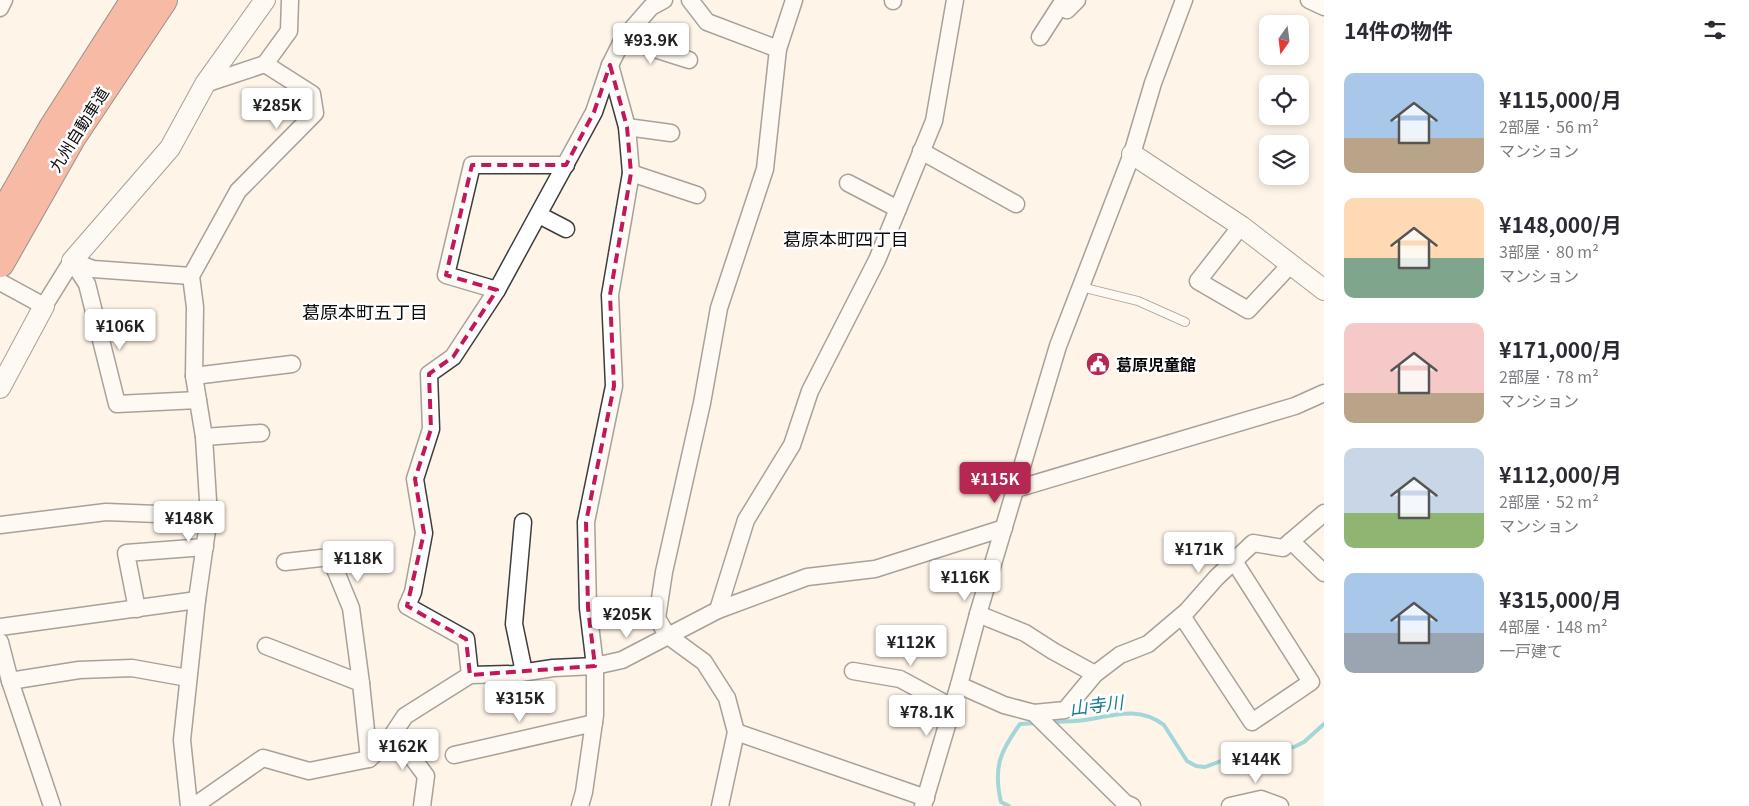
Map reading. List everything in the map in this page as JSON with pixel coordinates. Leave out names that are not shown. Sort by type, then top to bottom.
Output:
[{"type":"highway","name":"九州自動車道","points":[[4,241],[53,128],[135,0]]},
{"type":"highway","name":"九州自動車道","points":[[4,241],[163,0]]},
{"type":"street","points":[[0,8],[4,0]]},
{"type":"street","points":[[0,388],[44,306],[72,261],[170,148],[205,84],[265,0]]},
{"type":"street","points":[[205,84],[265,64],[288,31],[290,0]]},
{"type":"street","points":[[470,674],[466,639],[407,606],[413,592],[424,533],[415,479],[431,429],[429,374],[453,357],[497,290],[594,112],[610,65],[622,39],[651,7],[664,0]]},
{"type":"street","points":[[690,0],[707,22],[778,49]]},
{"type":"street","points":[[720,806],[736,732],[727,698],[704,662],[667,635],[657,618],[664,572],[702,403],[719,308],[765,169],[778,49],[794,0]]},
{"type":"street","points":[[718,610],[746,520],[792,445],[810,391],[877,260],[934,121],[955,0]]},
{"type":"street","points":[[1040,37],[1060,6],[1067,10],[1077,0]]},
{"type":"street","points":[[736,732],[925,802],[978,614],[1056,353],[1132,154],[1153,84],[1184,0]]},
{"type":"street","points":[[1309,0],[1324,7]]},
{"type":"street","points":[[622,39],[688,60]]},
{"type":"street","points":[[189,806],[182,740],[197,600],[209,516],[204,437],[194,376],[195,307],[191,276],[238,191],[315,113],[312,94],[265,64]]},
{"type":"street","points":[[580,806],[584,792],[594,723],[595,666],[588,608],[586,522],[614,386],[610,295],[631,173],[626,127],[610,65]]},
{"type":"street","points":[[626,127],[671,133]]},
{"type":"street","points":[[921,152],[1016,204]]},
{"type":"street","points":[[1132,154],[1241,226],[1324,290]]},
{"type":"street","points":[[497,290],[446,275],[472,165],[566,165]]},
{"type":"street","points":[[631,173],[697,195]]},
{"type":"street","points":[[848,182],[898,209]]},
{"type":"street","points":[[539,215],[566,229]]},
{"type":"street","points":[[1241,226],[1198,282],[1248,310],[1291,264]]},
{"type":"street","points":[[72,261],[93,269],[191,276]]},
{"type":"street","points":[[72,261],[87,284],[117,404],[198,400]]},
{"type":"street","points":[[0,282],[44,306]]},
{"type":"street","points":[[194,376],[292,364]]},
{"type":"street","points":[[1016,489],[1295,406],[1324,393]]},
{"type":"street","points":[[204,437],[261,433]]},
{"type":"street","points":[[0,525],[106,512],[209,516]]},
{"type":"street","points":[[959,685],[1004,705],[1035,714],[1065,710],[1096,674],[1120,655],[1148,644],[1182,616],[1216,578],[1253,543],[1283,548],[1324,513]]},
{"type":"street","points":[[523,522],[514,624],[524,672]]},
{"type":"street","points":[[194,806],[263,758],[309,771],[369,759],[387,743],[405,716],[470,674],[595,666],[622,660],[718,610],[807,577],[875,569],[1004,528]]},
{"type":"street","points":[[1291,541],[1324,573]]},
{"type":"street","points":[[137,609],[126,553],[205,547]]},
{"type":"street","points":[[285,562],[330,557],[351,608],[369,759]]},
{"type":"street","points":[[1182,616],[1252,722],[1312,682],[1234,561]]},
{"type":"street","points":[[0,627],[197,600]]},
{"type":"street","points":[[978,614],[1025,633],[1053,651],[1096,674]]},
{"type":"street","points":[[0,642],[10,681],[52,806]]},
{"type":"street","points":[[266,646],[361,683]]},
{"type":"street","points":[[10,681],[79,670],[132,668],[188,678]]},
{"type":"street","points":[[853,671],[900,679],[952,707]]},
{"type":"street","points":[[1035,714],[1125,802],[1132,806]]},
{"type":"street","points":[[454,755],[594,723]]},
{"type":"street","points":[[394,733],[426,776],[422,806]]},
{"type":"street","points":[[1230,806],[1261,799],[1280,806]]},
{"type":"lane","points":[[1081,287],[1138,301],[1185,322]]},
{"type":"highlighted area","points":[[610,65],[627,127],[631,173],[610,295],[614,386],[586,522],[588,608],[595,666],[470,675],[466,639],[407,606],[424,533],[415,479],[431,429],[429,374],[453,357],[497,290],[446,275],[472,165],[566,165],[594,112]]},
{"type":"waterway","name":"山寺川","points":[[1049,722],[1080,721],[1125,714],[1144,715],[1164,725],[1187,761],[1196,766],[1205,767],[1240,754],[1294,747],[1304,742],[1324,724]]},
{"type":"waterway","name":"山寺川","points":[[1009,806],[1001,802],[998,779],[1000,760],[1007,743],[1020,724],[1037,723]]},
{"type":"place","name":"葛原児童館","points":[[1098,364]]},
{"type":"district","name":"葛原本町四丁目","points":[[846,238]]},
{"type":"district","name":"葛原本町五丁目","points":[[365,311]]}]
